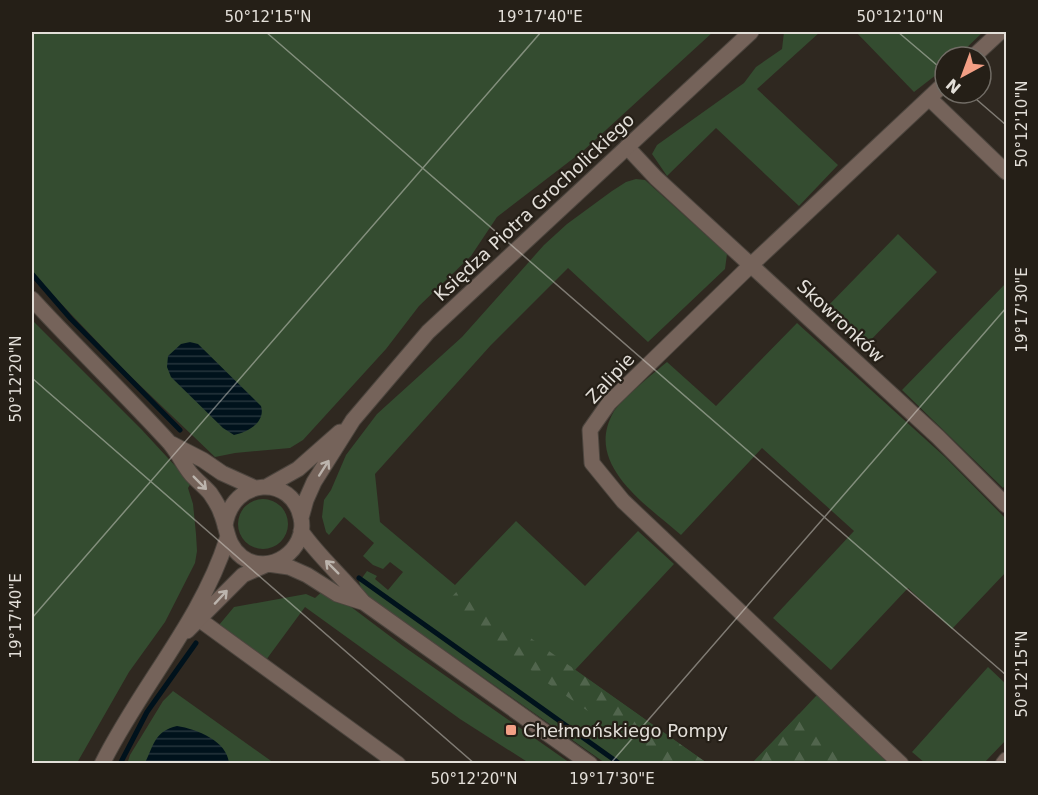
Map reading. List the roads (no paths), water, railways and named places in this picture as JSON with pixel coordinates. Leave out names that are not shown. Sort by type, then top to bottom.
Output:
[{"type":"street","name":"Księdza Piotra Grocholickiego","points":[[260,488],[283,479],[298,469],[353,420],[428,332],[751,32]]},
{"type":"street","points":[[986,45],[1000,32]]},
{"type":"street","name":"Zalipie","points":[[902,764],[623,501],[592,463],[590,430],[609,404],[751,265],[933,94]]},
{"type":"street","points":[[929,98],[1006,172]]},
{"type":"street","name":"Skowronków","points":[[627,147],[938,437],[1006,505]]},
{"type":"street","points":[[32,299],[170,442],[190,472],[216,502],[234,550],[243,558],[255,563],[289,567],[307,575],[337,594],[363,602]]},
{"type":"street","name":"Księdza Piotra Grocholickiego","points":[[301,524],[306,500],[315,482],[353,420]]},
{"type":"street","points":[[170,442],[222,473],[260,488],[278,490],[289,496],[297,506],[309,543],[363,602],[590,764]]},
{"type":"street","points":[[102,764],[131,710],[180,637],[221,558],[227,514],[232,502],[241,494],[260,488]]},
{"type":"street","points":[[180,637],[200,620],[243,575],[280,560],[290,553],[298,543],[301,524]]},
{"type":"street","points":[[200,620],[398,764]]},
{"type":"street","points":[[1003,764],[1006,760]]},
{"type":"water","points":[[190,342],[198,344],[261,406],[261,417],[250,429],[234,435],[223,428],[171,377],[167,367],[168,356],[181,344]]},
{"type":"water","points":[[177,726],[210,737],[223,748],[229,763],[145,763],[153,744],[160,735]]},
{"type":"waterway","points":[[32,274],[71,319],[180,430]]},
{"type":"waterway","points":[[359,578],[620,764]]},
{"type":"waterway","points":[[120,764],[147,712],[196,643]]},
{"type":"place","name":"Chełmońskiego Pompy","points":[[511,730]]}]
